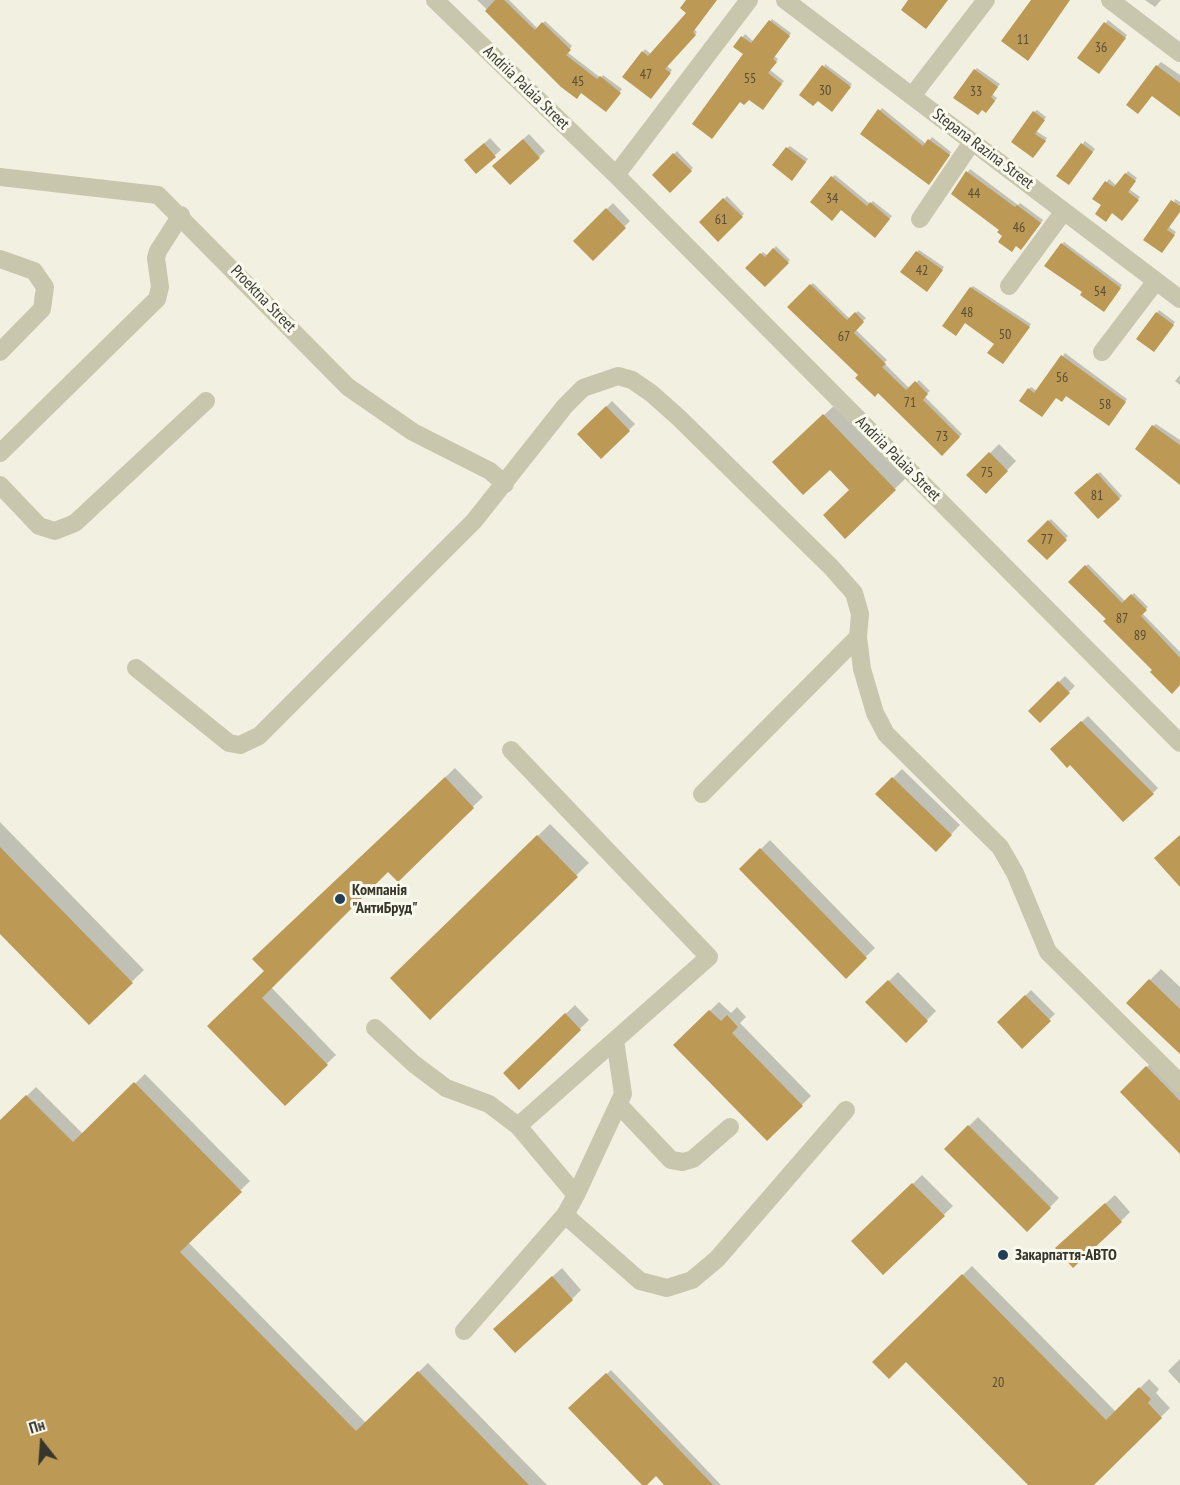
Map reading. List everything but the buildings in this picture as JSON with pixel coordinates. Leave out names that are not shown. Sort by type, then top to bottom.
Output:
[{"type":"street","name":"Andriia Palaia Street","points":[[435,0],[616,175],[1180,743]]},
{"type":"street","points":[[616,175],[749,0]]},
{"type":"street","name":"Stepana Razina Street","points":[[785,0],[1180,299]]},
{"type":"street","points":[[912,96],[986,0]]},
{"type":"street","points":[[1110,0],[1180,53]]},
{"type":"street","points":[[920,219],[972,142]]},
{"type":"street","name":"Proektna Street","points":[[0,177],[148,192],[166,200],[348,387],[413,432],[490,471],[505,484]]},
{"type":"street","points":[[1009,286],[1064,211]]},
{"type":"street","points":[[0,453],[157,299],[160,287],[156,258],[158,251],[181,215]]},
{"type":"street","points":[[0,259],[34,271],[45,287],[42,309],[0,352]]},
{"type":"street","points":[[1102,352],[1156,281]]},
{"type":"street","points":[[136,668],[228,742],[240,745],[259,736],[474,521],[565,406],[583,388],[618,376],[632,380],[678,417],[831,567],[854,593],[860,614],[858,637],[862,669],[875,713],[886,734],[1000,848],[1015,873],[1048,952],[1180,1083]]},
{"type":"street","points":[[0,485],[39,526],[56,531],[75,524],[206,401]]},
{"type":"street","points":[[702,794],[858,637]]},
{"type":"street","points":[[511,750],[709,957],[518,1126]]},
{"type":"street","points":[[375,1028],[414,1064],[446,1088],[489,1104],[518,1126],[576,1196]]},
{"type":"street","points":[[464,1331],[565,1215],[576,1196],[623,1094],[615,1040]]},
{"type":"street","points":[[619,1106],[671,1160],[683,1162],[693,1159],[730,1127]]},
{"type":"street","points":[[565,1215],[640,1281],[667,1288],[692,1280],[717,1259],[846,1110]]},
{"type":"place","name":"Компанія \"АнтиБруд\"","points":[[340,899]]},
{"type":"place","name":"Закарпаття-АВТО","points":[[1003,1255]]}]
